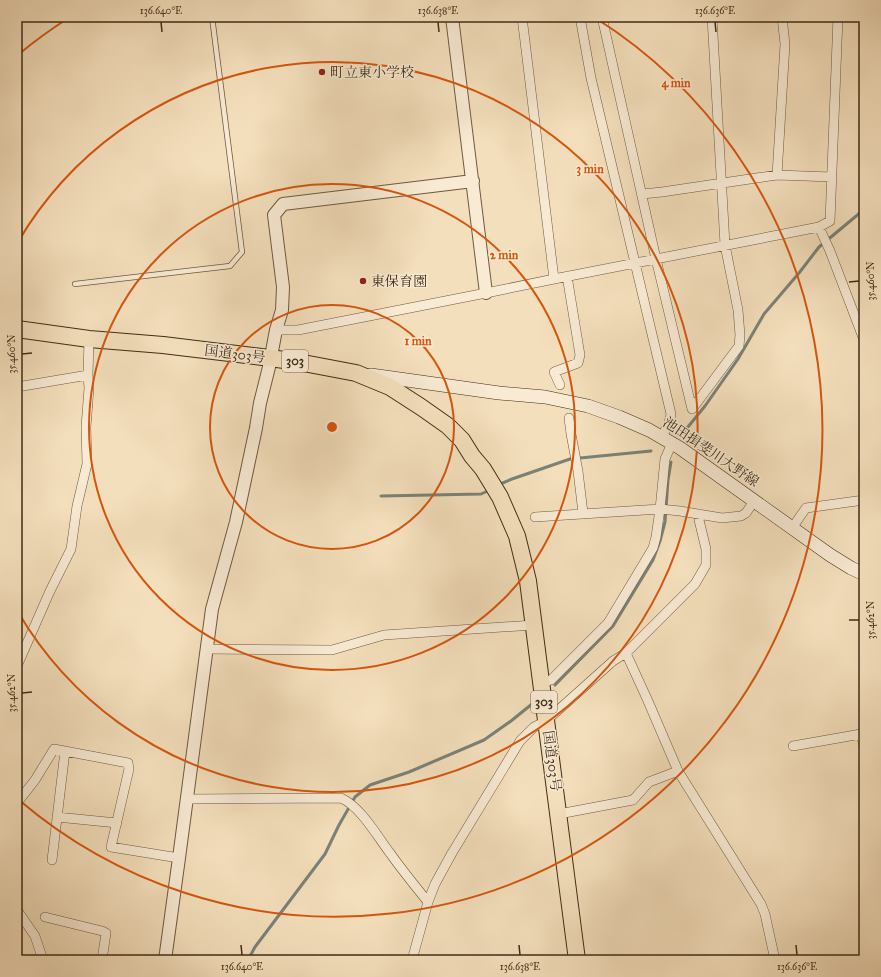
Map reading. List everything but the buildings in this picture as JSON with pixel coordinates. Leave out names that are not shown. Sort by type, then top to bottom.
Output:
[{"type":"highway","name":"国道303号","points":[[17,329],[89,341]]},
{"type":"highway","name":"国道303号","points":[[17,334],[89,341],[171,346],[269,362],[296,371],[354,382],[386,395],[419,414],[472,456]]},
{"type":"highway","name":"国道303号","points":[[269,362],[298,362],[356,373],[390,387],[448,426],[462,440],[500,498],[517,536],[528,581],[577,960]]},
{"type":"main road","name":"池田揖斐川大野線","points":[[356,373],[545,398],[580,405],[619,417],[649,430],[667,440],[830,555],[864,574]]},
{"type":"street","points":[[452,17],[486,293]]},
{"type":"street","points":[[522,17],[554,279]]},
{"type":"street","points":[[541,683],[551,680],[608,623],[653,548],[660,509],[668,426],[671,414],[591,78],[580,17]]},
{"type":"street","points":[[612,17],[602,17],[656,259],[692,409],[739,346],[740,335],[738,310],[725,246],[712,17]]},
{"type":"street","points":[[777,175],[785,44],[782,17]]},
{"type":"street","points":[[276,330],[298,330],[656,259],[725,246],[821,231],[830,221],[838,17]]},
{"type":"street","points":[[642,194],[777,175],[832,177]]},
{"type":"street","points":[[165,960],[212,609],[236,522],[260,403],[276,330],[282,310],[283,287],[274,215],[283,204],[473,181]]},
{"type":"street","points":[[821,231],[863,337]]},
{"type":"street","points":[[560,385],[554,372],[578,363],[580,355],[567,276]]},
{"type":"street","points":[[17,666],[50,591],[71,549],[77,506],[86,464],[89,341]]},
{"type":"street","points":[[17,387],[88,375]]},
{"type":"street","points":[[569,418],[583,513]]},
{"type":"street","points":[[792,528],[806,508],[864,500]]},
{"type":"street","points":[[535,517],[660,509],[722,518],[741,516],[746,513],[754,502]]},
{"type":"street","points":[[412,960],[428,902],[435,884],[520,741],[534,727],[546,721],[612,661],[626,653],[695,584],[706,565],[706,549],[700,514]]},
{"type":"street","points":[[206,649],[332,650],[384,635],[534,625]]},
{"type":"street","points":[[626,653],[678,771],[761,904],[765,914],[776,960]]},
{"type":"street","points":[[793,746],[861,734],[864,748]]},
{"type":"street","points":[[17,803],[35,780],[54,749],[128,763],[129,769],[111,847],[179,858]]},
{"type":"street","points":[[52,860],[65,751]]},
{"type":"street","points":[[559,814],[632,800],[649,782],[678,771]]},
{"type":"street","points":[[187,799],[341,798],[348,801],[356,809],[428,902]]},
{"type":"street","points":[[57,817],[117,823]]},
{"type":"street","points":[[17,910],[35,936],[43,960]]},
{"type":"street","points":[[45,917],[106,933],[102,960]]},
{"type":"lane","points":[[75,284],[230,266],[242,252],[212,17]]},
{"type":"waterway","points":[[683,433],[705,406],[738,359],[764,314],[819,247],[864,211]]},
{"type":"waterway","points":[[498,485],[570,459],[651,451]]},
{"type":"waterway","points":[[555,685],[613,626],[653,560],[665,522],[671,462]]},
{"type":"waterway","points":[[381,496],[481,494],[490,490]]},
{"type":"waterway","points":[[248,960],[255,947],[325,854],[355,797],[370,785],[409,772],[484,740],[532,704]]},
{"type":"place","name":"町立東小学校","points":[[322,72]]},
{"type":"place","name":"東保育園","points":[[363,281]]}]
